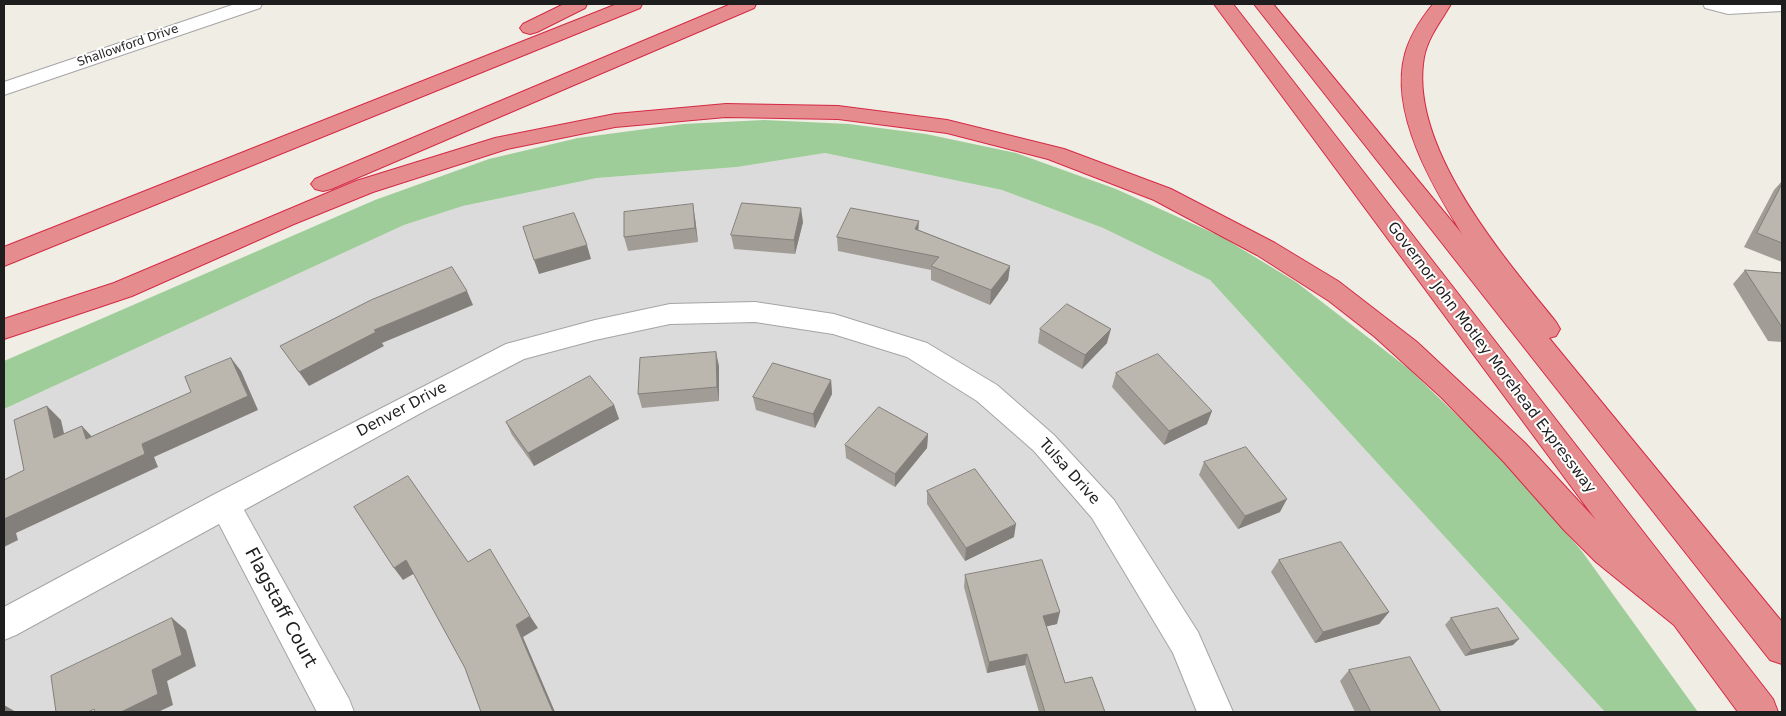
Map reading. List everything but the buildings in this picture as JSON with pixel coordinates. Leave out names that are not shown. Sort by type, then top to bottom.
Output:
[{"type":"highway","points":[[479,66],[510,37],[578,4]]},
{"type":"highway","points":[[4,257],[633,4]]},
{"type":"highway","points":[[4,319],[747,4]]},
{"type":"highway","name":"Governor John Motley Morehead Expressway","points":[[1223,4],[1760,712]]},
{"type":"highway","points":[[1263,4],[1782,648]]},
{"type":"highway","points":[[1442,4],[1418,42],[1413,63],[1412,90],[1416,119],[1429,153],[1457,208],[1486,249],[1564,350],[1673,514]]},
{"type":"highway","points":[[4,329],[106,297],[314,207],[392,176],[456,156],[546,133],[575,127],[677,113],[748,109],[847,112],[904,118],[1013,140],[1068,157],[1180,202],[1230,227],[1283,259],[1338,294],[1442,380],[1514,453],[1598,543],[1685,614]]},
{"type":"street","name":"Shallowford Drive","points":[[4,89],[253,4]]},
{"type":"street","points":[[1712,4],[1728,8],[1782,5]]},
{"type":"street","name":"Denver Drive","points":[[4,624],[224,504],[516,352],[595,330],[670,314],[755,312],[834,324]]},
{"type":"street","name":"Tulsa Drive","points":[[834,324],[917,350],[987,394],[1044,443],[1103,509],[1186,643],[1215,712]]},
{"type":"street","name":"Flagstaff Court","points":[[224,504],[336,712]]},
{"type":"shaded area","points":[[825,153],[1002,190],[1103,228],[1210,280],[1605,712],[4,712],[4,409],[404,225],[463,206],[597,178],[737,167]]},
{"type":"green space","points":[[764,120],[849,124],[926,134],[1016,153],[1116,189],[1222,237],[1296,282],[1409,369],[1496,453],[1581,550],[1698,712],[1605,712],[1210,280],[1103,228],[1002,190],[825,153],[737,167],[597,178],[463,206],[404,225],[4,409],[4,361],[375,200],[489,159],[578,138],[683,124]]}]
